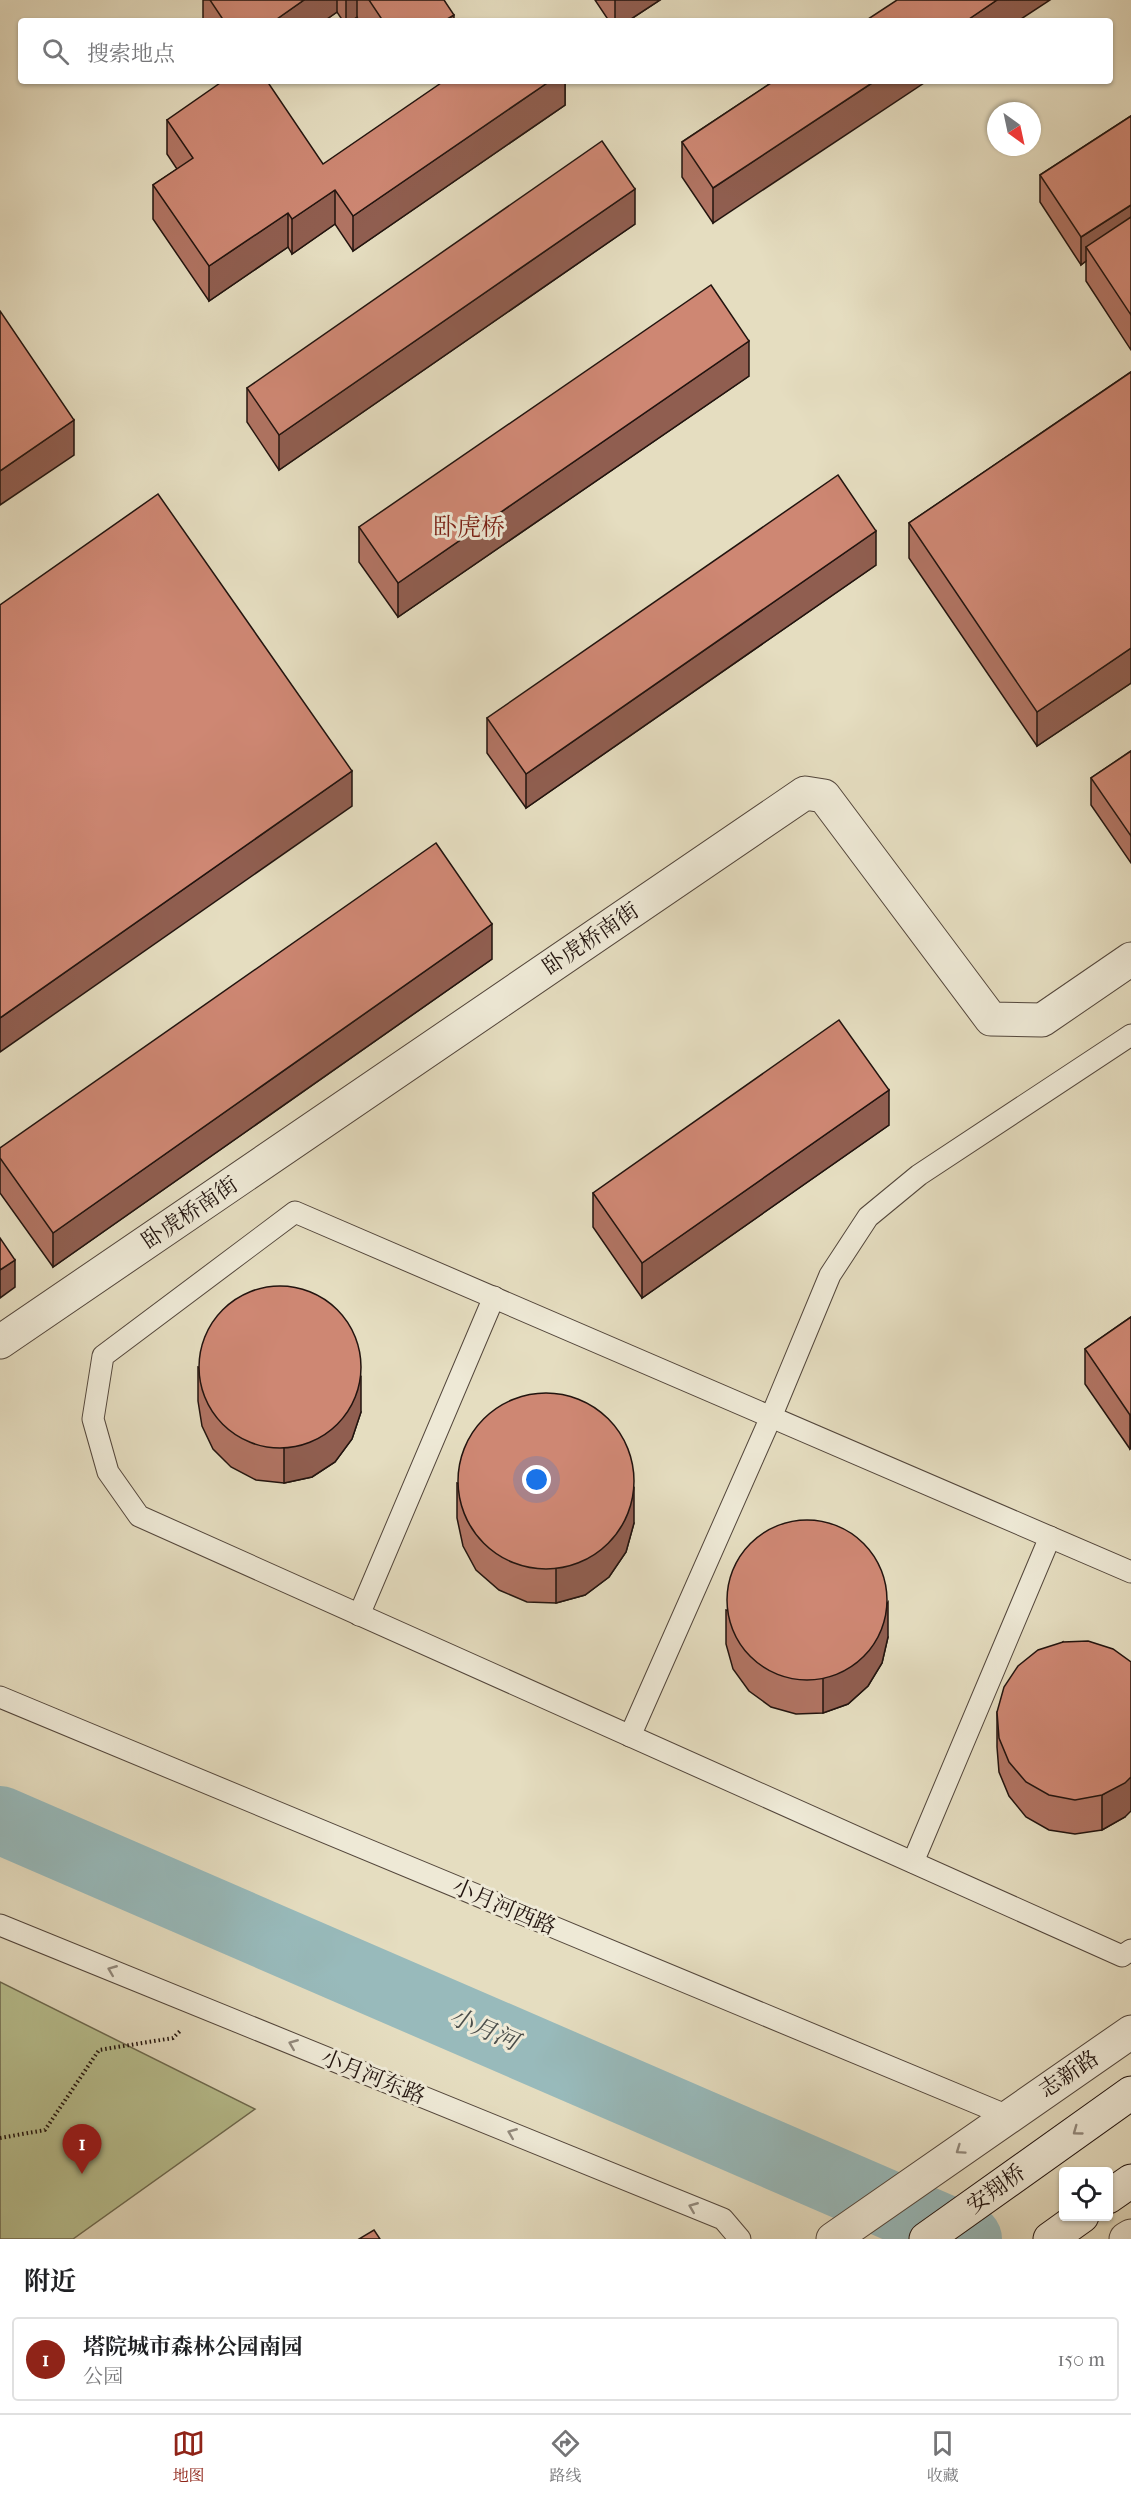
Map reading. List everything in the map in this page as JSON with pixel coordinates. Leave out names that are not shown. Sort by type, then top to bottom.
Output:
[{"type":"street","name":"卧虎桥南街","points":[[0,1342],[805,793],[824,796],[991,1019],[1042,1020],[1131,959]]},
{"type":"street","name":"志新路","points":[[833,2239],[1131,2032]]},
{"type":"street","name":"安翔桥","points":[[926,2239],[1129,2093]]},
{"type":"street","points":[[1113,2194],[1131,2181]]},
{"type":"street","points":[[1050,2239],[1076,2221]]},
{"type":"street","points":[[1126,2239],[1131,2236]]},
{"type":"lane","points":[[630,1736],[771,1417],[830,1275],[868,1217],[919,1175],[1131,1035]]},
{"type":"lane","points":[[1131,1572],[295,1212],[103,1356],[93,1419],[108,1472],[139,1516],[1122,1956],[1131,1950]]},
{"type":"lane","points":[[359,1615],[494,1297]]},
{"type":"lane","points":[[913,1862],[1050,1537]]},
{"type":"lane","name":"小月河西路","points":[[0,1697],[1008,2116]]},
{"type":"lane","name":"小月河东路","points":[[0,1925],[723,2219],[740,2239]]},
{"type":"path","points":[[0,2138],[45,2130],[99,2050],[173,2038],[205,2008]]},
{"type":"green space","points":[[0,1982],[255,2109],[73,2239],[0,2239]]},
{"type":"building","points":[[210,0],[304,0],[278,18],[222,18]]},
{"type":"building","points":[[369,0],[444,0],[454,15],[449,18],[381,18]]},
{"type":"building","points":[[897,0],[997,0],[970,18],[870,18]]},
{"type":"building","points":[[219,84],[269,84],[323,164],[440,84],[546,84],[353,216],[335,190],[292,219],[288,213],[209,266],[153,185],[193,158],[167,120]]},
{"type":"building","points":[[769,84],[870,84],[713,188],[682,142]]},
{"type":"building","points":[[1131,116],[1131,205],[1081,237],[1040,175]]},
{"type":"building","points":[[602,141],[635,189],[279,435],[247,388]]},
{"type":"building","points":[[1131,217],[1131,315],[1086,247]]},
{"type":"building","points":[[711,285],[749,341],[398,583],[359,527]]},
{"type":"building","points":[[0,311],[74,420],[0,471]]},
{"type":"building","points":[[1131,372],[1131,648],[1037,712],[909,523]]},
{"type":"building","points":[[838,475],[876,531],[526,774],[487,718]]},
{"type":"building","points":[[158,494],[352,771],[0,1018],[0,605]]},
{"type":"building","points":[[1131,751],[1131,836],[1091,778]]},
{"type":"building","points":[[436,843],[492,924],[53,1233],[0,1158],[0,1148]]},
{"type":"building","points":[[839,1020],[889,1090],[642,1263],[593,1193]]},
{"type":"building","points":[[0,1238],[15,1260],[0,1270]]},
{"type":"building","points":[[280,1286],[311,1292],[337,1310],[355,1336],[361,1367],[355,1398],[337,1424],[311,1442],[280,1448],[249,1442],[223,1424],[205,1398],[199,1367],[205,1336],[223,1310],[249,1292]]},
{"type":"building","points":[[1131,1317],[1131,1414],[1130,1415],[1085,1349]]},
{"type":"building","points":[[546,1393],[580,1400],[595,1408],[608,1419],[619,1432],[627,1447],[634,1481],[627,1515],[619,1530],[608,1543],[595,1554],[580,1562],[546,1569],[512,1562],[497,1554],[484,1543],[473,1530],[465,1515],[458,1481],[465,1447],[473,1432],[484,1419],[497,1408],[512,1400]]},
{"type":"building","points":[[807,1520],[823,1521],[838,1526],[852,1533],[864,1543],[874,1555],[881,1569],[886,1584],[886,1616],[881,1631],[874,1645],[864,1657],[852,1667],[838,1674],[823,1679],[807,1680],[791,1679],[776,1674],[762,1667],[750,1657],[740,1645],[733,1631],[728,1616],[727,1600],[728,1584],[733,1569],[740,1555],[750,1543],[762,1533],[776,1526],[791,1521]]},
{"type":"building","points":[[1088,1641],[1113,1649],[1131,1662],[1131,1777],[1125,1783],[1102,1795],[1075,1800],[1049,1795],[1026,1782],[1009,1762],[999,1738],[997,1712],[1004,1687],[1018,1666],[1038,1650],[1063,1642]]},
{"type":"building","points":[[374,2230],[380,2239],[359,2239]]},
{"type":"waterway","name":"小月河","points":[[0,1820],[968,2239]]},
{"type":"place","name":"塔院城市森林公园南园","points":[[82,2174]]},
{"type":"district","name":"卧虎桥","points":[[469,527]]}]
